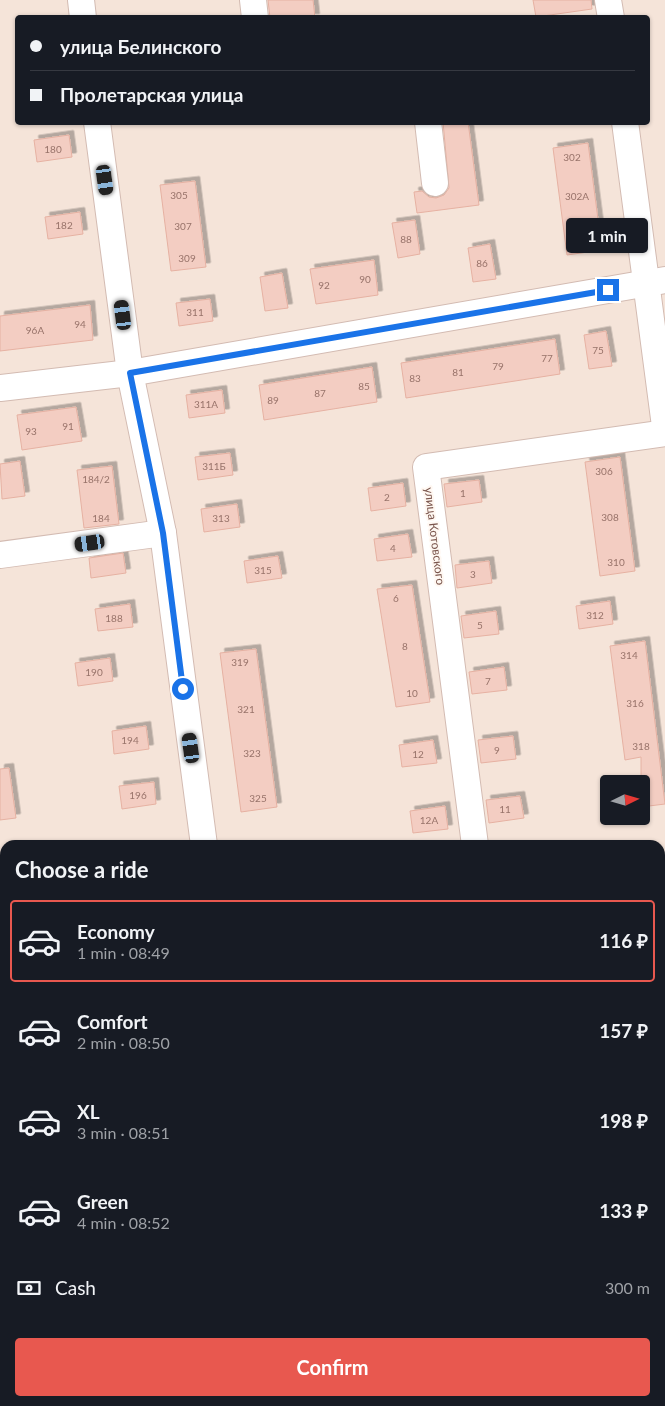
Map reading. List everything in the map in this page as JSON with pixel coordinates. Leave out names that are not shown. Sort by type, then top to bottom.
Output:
[{"type":"street","points":[[81,0],[83,15]]},
{"type":"street","points":[[253,0],[255,15]]},
{"type":"street","points":[[608,0],[610,15]]},
{"type":"street","points":[[97,125],[130,373],[163,533],[203,840]]},
{"type":"street","points":[[428,125],[435,183]]},
{"type":"street","points":[[626,125],[656,282],[665,426]]},
{"type":"street","points":[[0,388],[130,373],[656,282]]},
{"type":"street","name":"улица Котовского","points":[[474,840],[426,467],[665,433]]},
{"type":"street","points":[[0,555],[163,533]]},
{"type":"shaded area","points":[[0,0],[665,0],[665,840],[0,840]]},
{"type":"building","points":[[268,0],[313,0],[315,15],[270,15]]},
{"type":"building","points":[[533,0],[591,0],[592,9],[550,15],[536,15]]},
{"type":"building","points":[[443,125],[468,125],[479,205],[417,213],[414,192],[422,191],[429,197],[436,198],[444,195],[449,188]]},
{"type":"building","points":[[69,135],[72,157],[37,162],[34,140]]},
{"type":"building","points":[[588,143],[602,250],[567,255],[553,148]]},
{"type":"building","points":[[195,181],[206,267],[171,271],[160,185]]},
{"type":"building","points":[[80,212],[83,234],[48,239],[45,217]]},
{"type":"building","points":[[415,220],[420,254],[398,258],[392,223]]},
{"type":"building","points":[[490,244],[496,279],[473,282],[468,248]]},
{"type":"building","points":[[374,260],[378,295],[316,304],[310,269]]},
{"type":"building","points":[[282,273],[288,308],[265,311],[260,277]]},
{"type":"building","points":[[210,299],[213,321],[179,326],[176,303]]},
{"type":"building","points":[[90,305],[93,340],[0,351],[0,316]]},
{"type":"building","points":[[606,331],[612,366],[589,369],[584,335]]},
{"type":"building","points":[[555,339],[560,374],[406,398],[401,363]]},
{"type":"building","points":[[372,367],[377,402],[264,420],[259,385]]},
{"type":"building","points":[[222,390],[225,413],[189,418],[186,395]]},
{"type":"building","points":[[76,407],[82,441],[22,450],[17,415]]},
{"type":"building","points":[[230,453],[233,475],[198,480],[195,457]]},
{"type":"building","points":[[620,457],[635,571],[600,576],[585,462]]},
{"type":"building","points":[[20,461],[25,496],[2,499],[0,464]]},
{"type":"building","points":[[112,466],[119,524],[84,528],[77,470]]},
{"type":"building","points":[[479,480],[482,502],[447,507],[444,484]]},
{"type":"building","points":[[403,483],[406,506],[371,511],[368,488]]},
{"type":"building","points":[[237,504],[240,527],[204,532],[201,509]]},
{"type":"building","points":[[408,534],[412,557],[377,561],[374,539]]},
{"type":"building","points":[[123,553],[126,573],[91,578],[89,558]]},
{"type":"building","points":[[278,556],[282,578],[247,583],[244,561]]},
{"type":"building","points":[[489,561],[492,583],[457,588],[455,565]]},
{"type":"building","points":[[412,585],[430,702],[396,707],[377,589]]},
{"type":"building","points":[[610,601],[613,624],[579,629],[576,606]]},
{"type":"building","points":[[130,604],[133,627],[98,631],[95,609]]},
{"type":"building","points":[[496,611],[499,634],[464,638],[461,616]]},
{"type":"building","points":[[645,641],[665,804],[650,806],[650,775],[641,775],[641,757],[625,760],[610,646]]},
{"type":"building","points":[[256,649],[277,807],[241,812],[220,653]]},
{"type":"building","points":[[110,658],[113,681],[78,686],[75,663]]},
{"type":"building","points":[[504,667],[507,690],[472,694],[469,672]]},
{"type":"building","points":[[146,726],[149,749],[114,754],[112,731]]},
{"type":"building","points":[[513,736],[516,759],[481,763],[478,740]]},
{"type":"building","points":[[433,740],[437,763],[402,767],[399,745]]},
{"type":"building","points":[[9,768],[16,818],[0,820],[0,769]]},
{"type":"building","points":[[154,782],[156,804],[122,809],[119,786]]},
{"type":"building","points":[[520,796],[524,818],[489,823],[486,800]]},
{"type":"building","points":[[445,806],[448,829],[413,833],[410,811]]},
{"type":"route","points":[[183,689],[163,533],[130,373],[608,290]]}]
